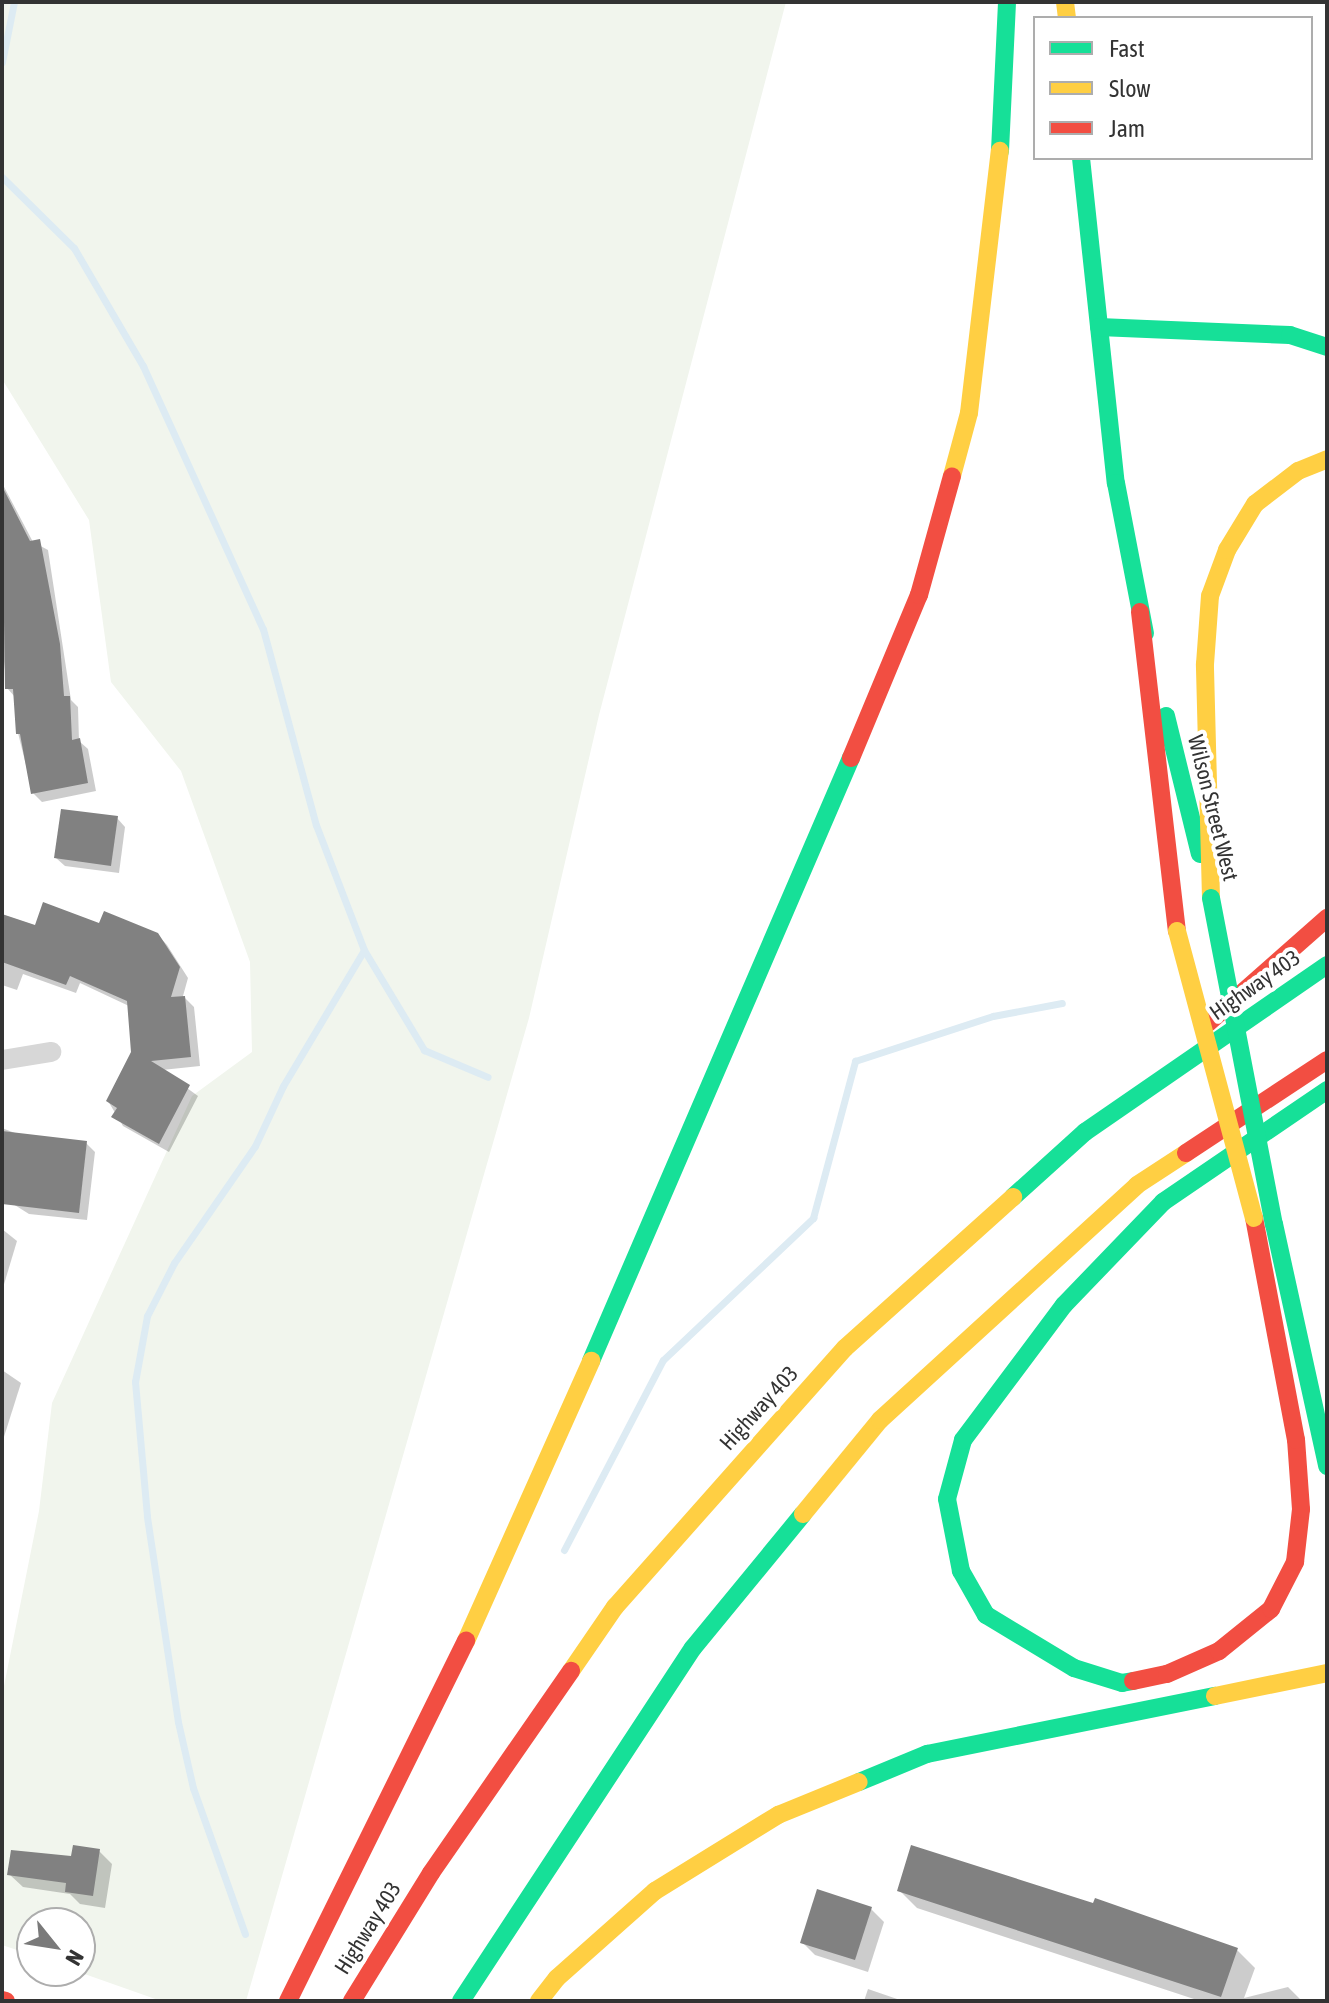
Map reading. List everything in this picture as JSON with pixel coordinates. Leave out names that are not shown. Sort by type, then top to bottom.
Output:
[{"type":"main road","points":[[288,2001],[469,1634],[671,1184],[919,595],[969,413],[997,208],[1007,2]]},
{"type":"main road","name":"Wilson Street West","points":[[1081,160],[1116,483],[1140,612],[1211,898],[1252,1087],[1274,1224],[1327,1466]]},
{"type":"main road","points":[[1099,327],[1290,335],[1327,347]]},
{"type":"main road","points":[[1211,898],[1205,664],[1210,596],[1227,550],[1255,504],[1298,471],[1327,459]]},
{"type":"main road","points":[[1140,612],[1177,931],[1254,1218],[1296,1440],[1301,1509],[1295,1562],[1271,1609],[1219,1651],[1167,1674],[1122,1683],[1074,1668],[986,1615],[961,1571],[947,1499],[963,1440],[1012,1368],[1134,1230],[1163,1202],[1327,1090]]},
{"type":"main road","points":[[1085,1132],[1327,918]]},
{"type":"main road","name":"Highway 403","points":[[352,2001],[431,1873],[615,1607],[845,1348],[1085,1132],[1327,965]]},
{"type":"main road","points":[[461,2001],[693,1648],[880,1420],[1137,1185],[1327,1060]]},
{"type":"main road","points":[[539,2001],[557,1978],[655,1891],[778,1815],[927,1754],[1327,1673]]},
{"type":"street","points":[[2,1060],[51,1052]]},
{"type":"shaded area","points":[[2,2],[786,2],[599,715],[529,1018],[246,2001],[161,2001],[96,1978],[96,1907],[16,1907],[16,1950],[2,1945],[2,1696],[39,1511],[52,1403],[192,1096],[252,1052],[250,962],[181,771],[111,682],[89,520],[2,379]]},
{"type":"building","points":[[2,486],[30,541],[40,539],[60,644],[64,696],[70,696],[72,740],[80,738],[88,783],[31,794],[20,734],[16,734],[13,689],[5,689]]},
{"type":"building","points":[[61,809],[118,816],[111,866],[54,858]]},
{"type":"building","points":[[43,902],[99,923],[104,911],[158,933],[180,967],[171,997],[185,996],[191,1057],[151,1061],[190,1085],[159,1144],[111,1117],[117,1108],[106,1101],[131,1052],[127,1001],[70,976],[66,985],[2,962],[2,914],[35,925]]},
{"type":"building","points":[[2,1131],[87,1141],[79,1213],[2,1204]]},
{"type":"building","points":[[73,1845],[100,1849],[93,1896],[65,1892],[66,1883],[7,1875],[11,1850],[71,1856]]},
{"type":"building","points":[[911,1845],[1093,1903],[1095,1898],[1238,1948],[1221,1997],[897,1891]]},
{"type":"building","points":[[817,1889],[872,1907],[855,1960],[800,1943]]},
{"type":"waterway","points":[[2,62],[14,2]]},
{"type":"waterway","points":[[2,177],[74,248],[143,366],[263,629],[316,825],[364,950],[424,1050],[488,1077]]},
{"type":"waterway","points":[[245,1934],[193,1788],[178,1722],[147,1516],[135,1382],[147,1316],[174,1263],[255,1146],[283,1086],[364,950]]},
{"type":"waterway","points":[[564,1550],[663,1360],[813,1218],[855,1061],[993,1016],[1062,1003]]},
{"type":"traffic: fast","points":[[1000,151],[1007,2]]},
{"type":"traffic: fast","points":[[1081,160],[1116,483],[1145,633]]},
{"type":"traffic: fast","points":[[1099,327],[1290,335],[1327,347]]},
{"type":"traffic: fast","points":[[1166,716],[1200,854]]},
{"type":"traffic: fast","points":[[591,1361],[851,758]]},
{"type":"traffic: fast","points":[[1211,898],[1274,1224]]},
{"type":"traffic: fast","points":[[1013,1197],[1085,1132],[1327,965]]},
{"type":"traffic: fast","points":[[1133,1681],[1122,1683],[1074,1668],[986,1615],[961,1571],[947,1499],[963,1440],[1064,1305],[1163,1202],[1327,1090]]},
{"type":"traffic: fast","points":[[1274,1224],[1327,1466]]},
{"type":"traffic: fast","points":[[461,2001],[693,1648],[803,1514]]},
{"type":"traffic: fast","points":[[859,1782],[927,1754],[1215,1696]]},
{"type":"traffic: slow","points":[[1065,2],[1067,16]]},
{"type":"traffic: slow","points":[[952,476],[969,413],[1000,151]]},
{"type":"traffic: slow","points":[[1211,898],[1205,664],[1210,596],[1227,550],[1255,504],[1298,471],[1327,459]]},
{"type":"traffic: slow","points":[[1177,931],[1254,1218]]},
{"type":"traffic: slow","points":[[803,1514],[880,1420],[1137,1185],[1186,1153]]},
{"type":"traffic: slow","points":[[571,1671],[615,1607],[845,1348],[1013,1197]]},
{"type":"traffic: slow","points":[[466,1641],[591,1361]]},
{"type":"traffic: slow","points":[[1215,1696],[1327,1673]]},
{"type":"traffic: slow","points":[[539,2001],[557,1978],[655,1891],[778,1815],[859,1782]]},
{"type":"traffic: jam","points":[[851,758],[919,595],[952,476]]},
{"type":"traffic: jam","points":[[1140,612],[1177,931]]},
{"type":"traffic: jam","points":[[1208,1023],[1327,918]]},
{"type":"traffic: jam","points":[[1186,1153],[1327,1060]]},
{"type":"traffic: jam","points":[[1133,1681],[1167,1674],[1219,1651],[1271,1609],[1295,1562],[1301,1509],[1296,1440],[1254,1218]]},
{"type":"traffic: jam","points":[[288,2001],[466,1641]]},
{"type":"traffic: jam","points":[[352,2001],[431,1873],[571,1671]]},
{"type":"traffic: jam","points":[[2,2000],[6,2001]]}]
